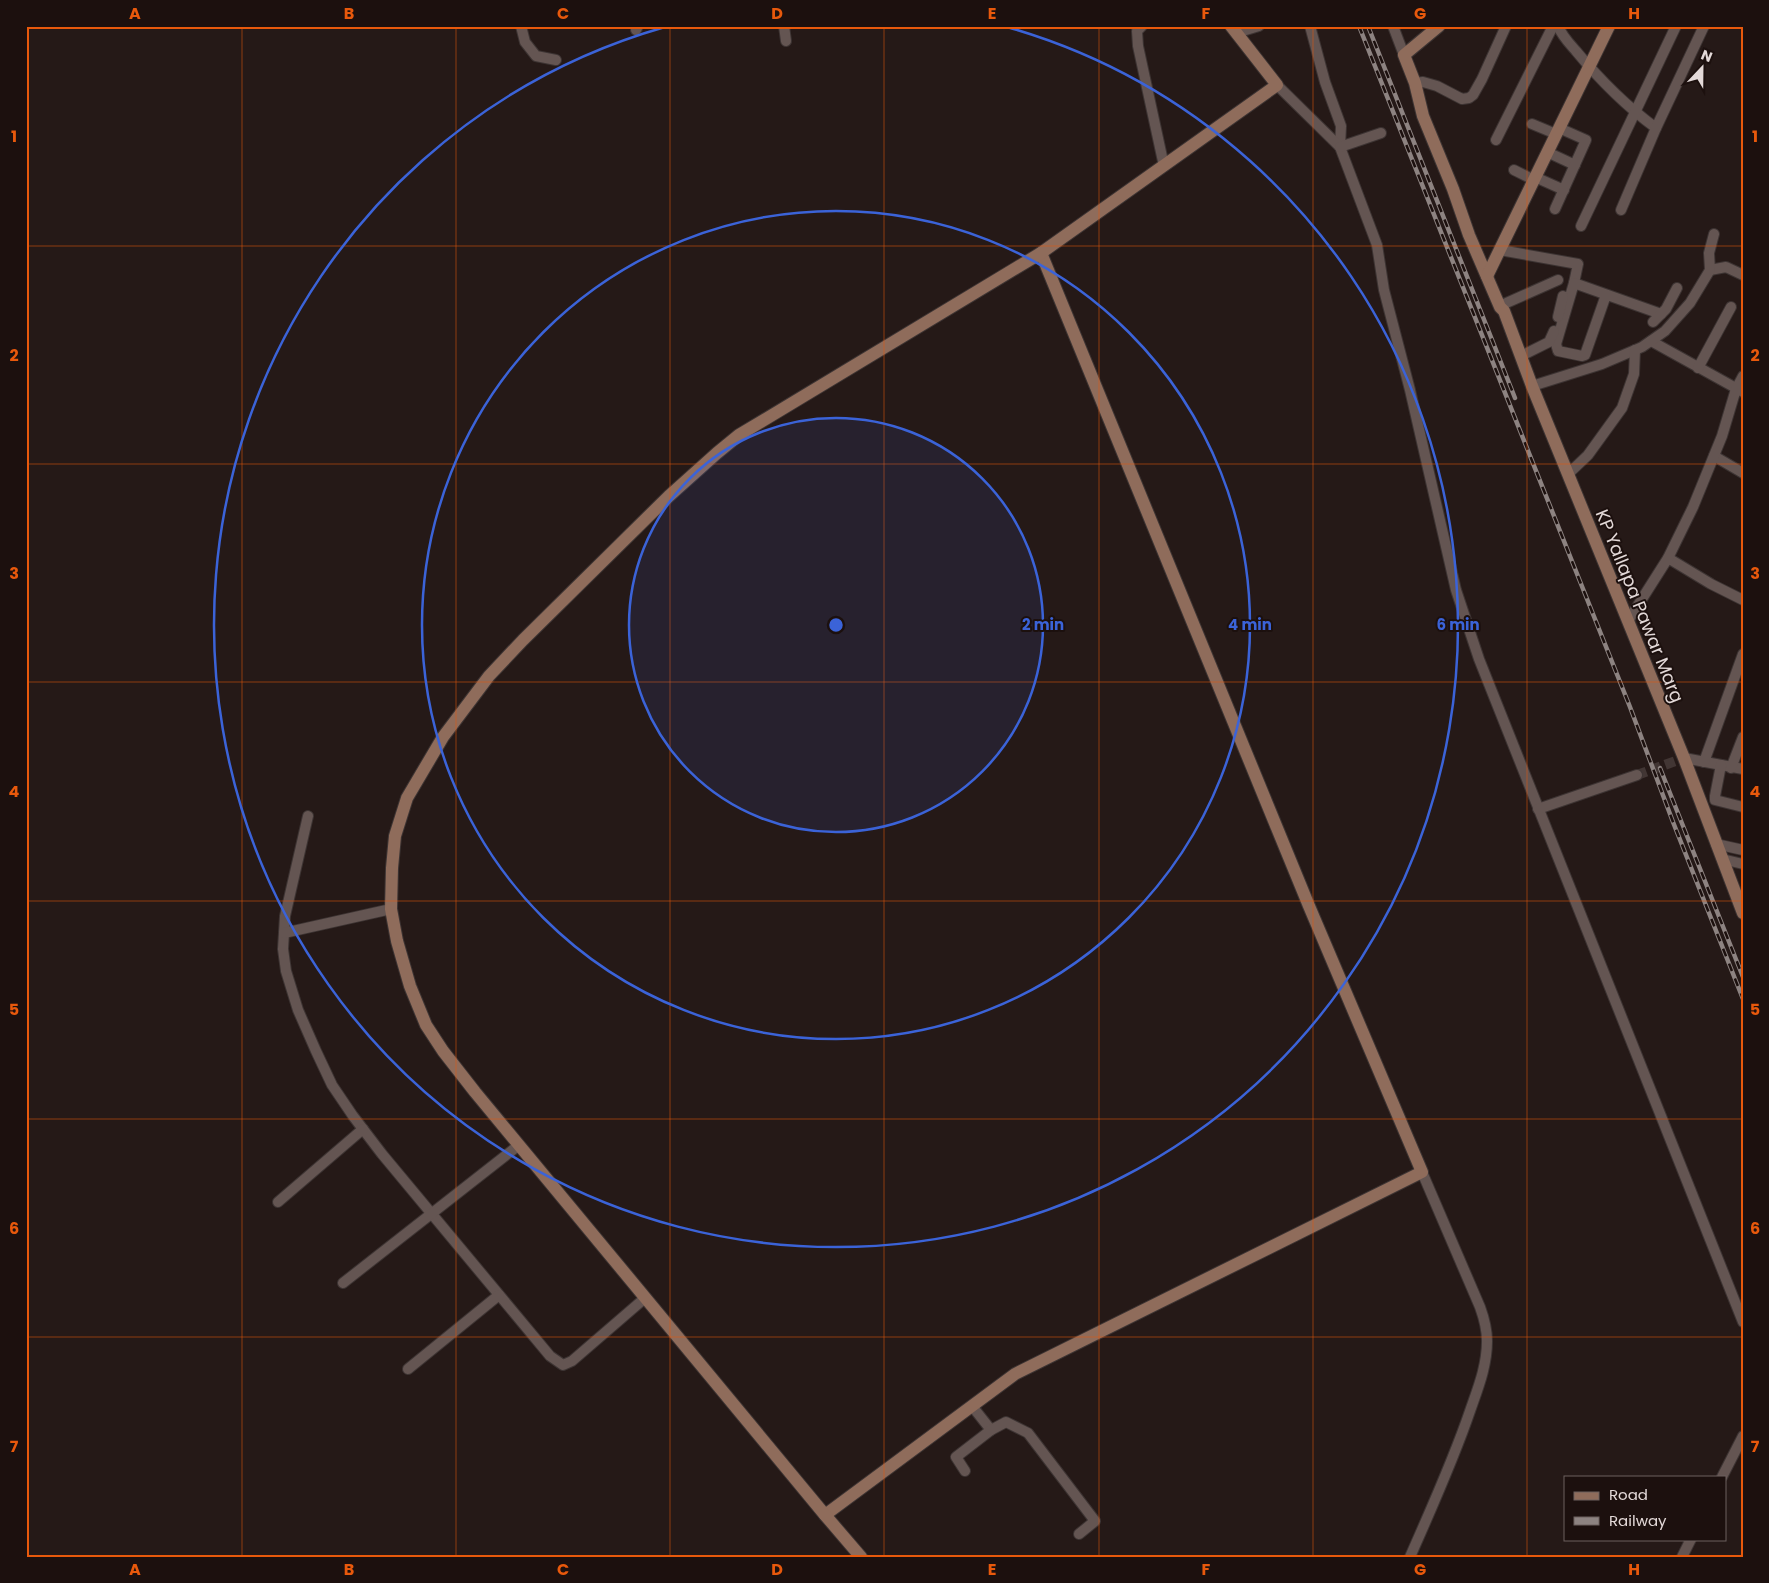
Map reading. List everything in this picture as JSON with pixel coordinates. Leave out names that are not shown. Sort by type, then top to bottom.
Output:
[{"type":"street","points":[[521,26],[525,42],[536,56],[556,60]]},
{"type":"street","points":[[784,26],[786,41]]},
{"type":"street","points":[[1142,26],[1137,31],[1138,46],[1164,166]]},
{"type":"street","points":[[1234,29],[1259,26]]},
{"type":"street","points":[[1310,26],[1325,82],[1341,126],[1340,147],[1377,246],[1384,290],[1410,390],[1456,590],[1478,659],[1743,1322]]},
{"type":"street","name":"KP Yallapa Pawar Marg","points":[[1393,26],[1415,83],[1423,116],[1469,235],[1489,273],[1500,307],[1504,308],[1532,386],[1684,758],[1742,908]]},
{"type":"street","points":[[1404,55],[1439,26]]},
{"type":"street","points":[[1415,83],[1424,82],[1437,86],[1462,99],[1469,98],[1473,95],[1482,79],[1506,26]]},
{"type":"street","points":[[1496,140],[1553,26]]},
{"type":"street","points":[[1558,26],[1561,33],[1589,66],[1634,112],[1656,128]]},
{"type":"street","points":[[1489,273],[1609,26]]},
{"type":"street","points":[[1581,226],[1676,26]]},
{"type":"street","points":[[1622,210],[1656,128],[1704,26]]},
{"type":"street","points":[[1234,29],[1277,85],[1340,147]]},
{"type":"street","points":[[861,1557],[825,1516],[519,1145],[443,1051],[426,1025],[410,986],[397,941],[391,908],[392,868],[396,836],[407,798],[443,736],[489,676],[669,496],[717,453],[763,420],[1042,253],[1277,85]]},
{"type":"street","points":[[1532,124],[1586,140],[1555,209]]},
{"type":"street","points":[[1340,147],[1381,132]]},
{"type":"street","points":[[1547,152],[1575,165]]},
{"type":"street","points":[[1514,170],[1564,190]]},
{"type":"street","points":[[1532,386],[1602,364],[1635,350],[1665,331],[1690,303],[1710,270],[1709,253],[1714,234]]},
{"type":"street","points":[[1500,250],[1578,264],[1556,344],[1558,351],[1582,356],[1585,354],[1606,295]]},
{"type":"street","points":[[1042,253],[1309,906],[1486,1324],[1486,1360],[1482,1378],[1460,1440],[1410,1557]]},
{"type":"street","points":[[1710,270],[1726,267],[1743,274]]},
{"type":"street","points":[[1504,308],[1558,280]]},
{"type":"street","points":[[1574,283],[1661,314]]},
{"type":"street","points":[[1653,322],[1672,299],[1677,288]]},
{"type":"street","points":[[1521,356],[1549,342],[1553,336],[1562,296]]},
{"type":"street","points":[[1698,368],[1731,307]]},
{"type":"street","points":[[1651,341],[1740,391]]},
{"type":"street","points":[[1568,474],[1588,455],[1622,408],[1634,374],[1635,350]]},
{"type":"street","points":[[1628,621],[1668,558],[1693,508],[1740,391],[1743,376]]},
{"type":"street","points":[[1714,456],[1743,473]]},
{"type":"street","points":[[1668,558],[1711,584],[1743,600]]},
{"type":"street","points":[[1704,762],[1743,654]]},
{"type":"street","points":[[1743,737],[1726,766],[1715,796],[1715,800],[1743,807]]},
{"type":"street","points":[[1684,758],[1743,770]]},
{"type":"street","points":[[1538,809],[1637,775]]},
{"type":"street","points":[[308,816],[285,916],[282,949],[286,971],[298,1010],[332,1085],[363,1130],[550,1356],[562,1365],[572,1361],[645,1298]]},
{"type":"street","points":[[1716,844],[1743,850]]},
{"type":"street","points":[[1722,859],[1743,864]]},
{"type":"street","points":[[284,933],[391,908]]},
{"type":"street","points":[[278,1202],[363,1130]]},
{"type":"street","points":[[343,1283],[519,1145]]},
{"type":"street","points":[[825,1516],[1015,1374],[1422,1172]]},
{"type":"street","points":[[408,1369],[499,1295]]},
{"type":"street","points":[[972,1406],[991,1430]]},
{"type":"street","points":[[965,1471],[956,1457],[991,1430],[1006,1422],[1028,1433],[1096,1521],[1079,1534]]},
{"type":"street","points":[[1723,1476],[1743,1436]]},
{"type":"street","points":[[1682,1557],[1690,1540]]},
{"type":"tunnel","points":[[1637,775],[1684,758]]},
{"type":"railway","points":[[1359,26],[1630,707],[1743,999]]},
{"type":"railway","points":[[1368,26],[1515,398]]},
{"type":"railway","points":[[1660,768],[1743,977]]}]
